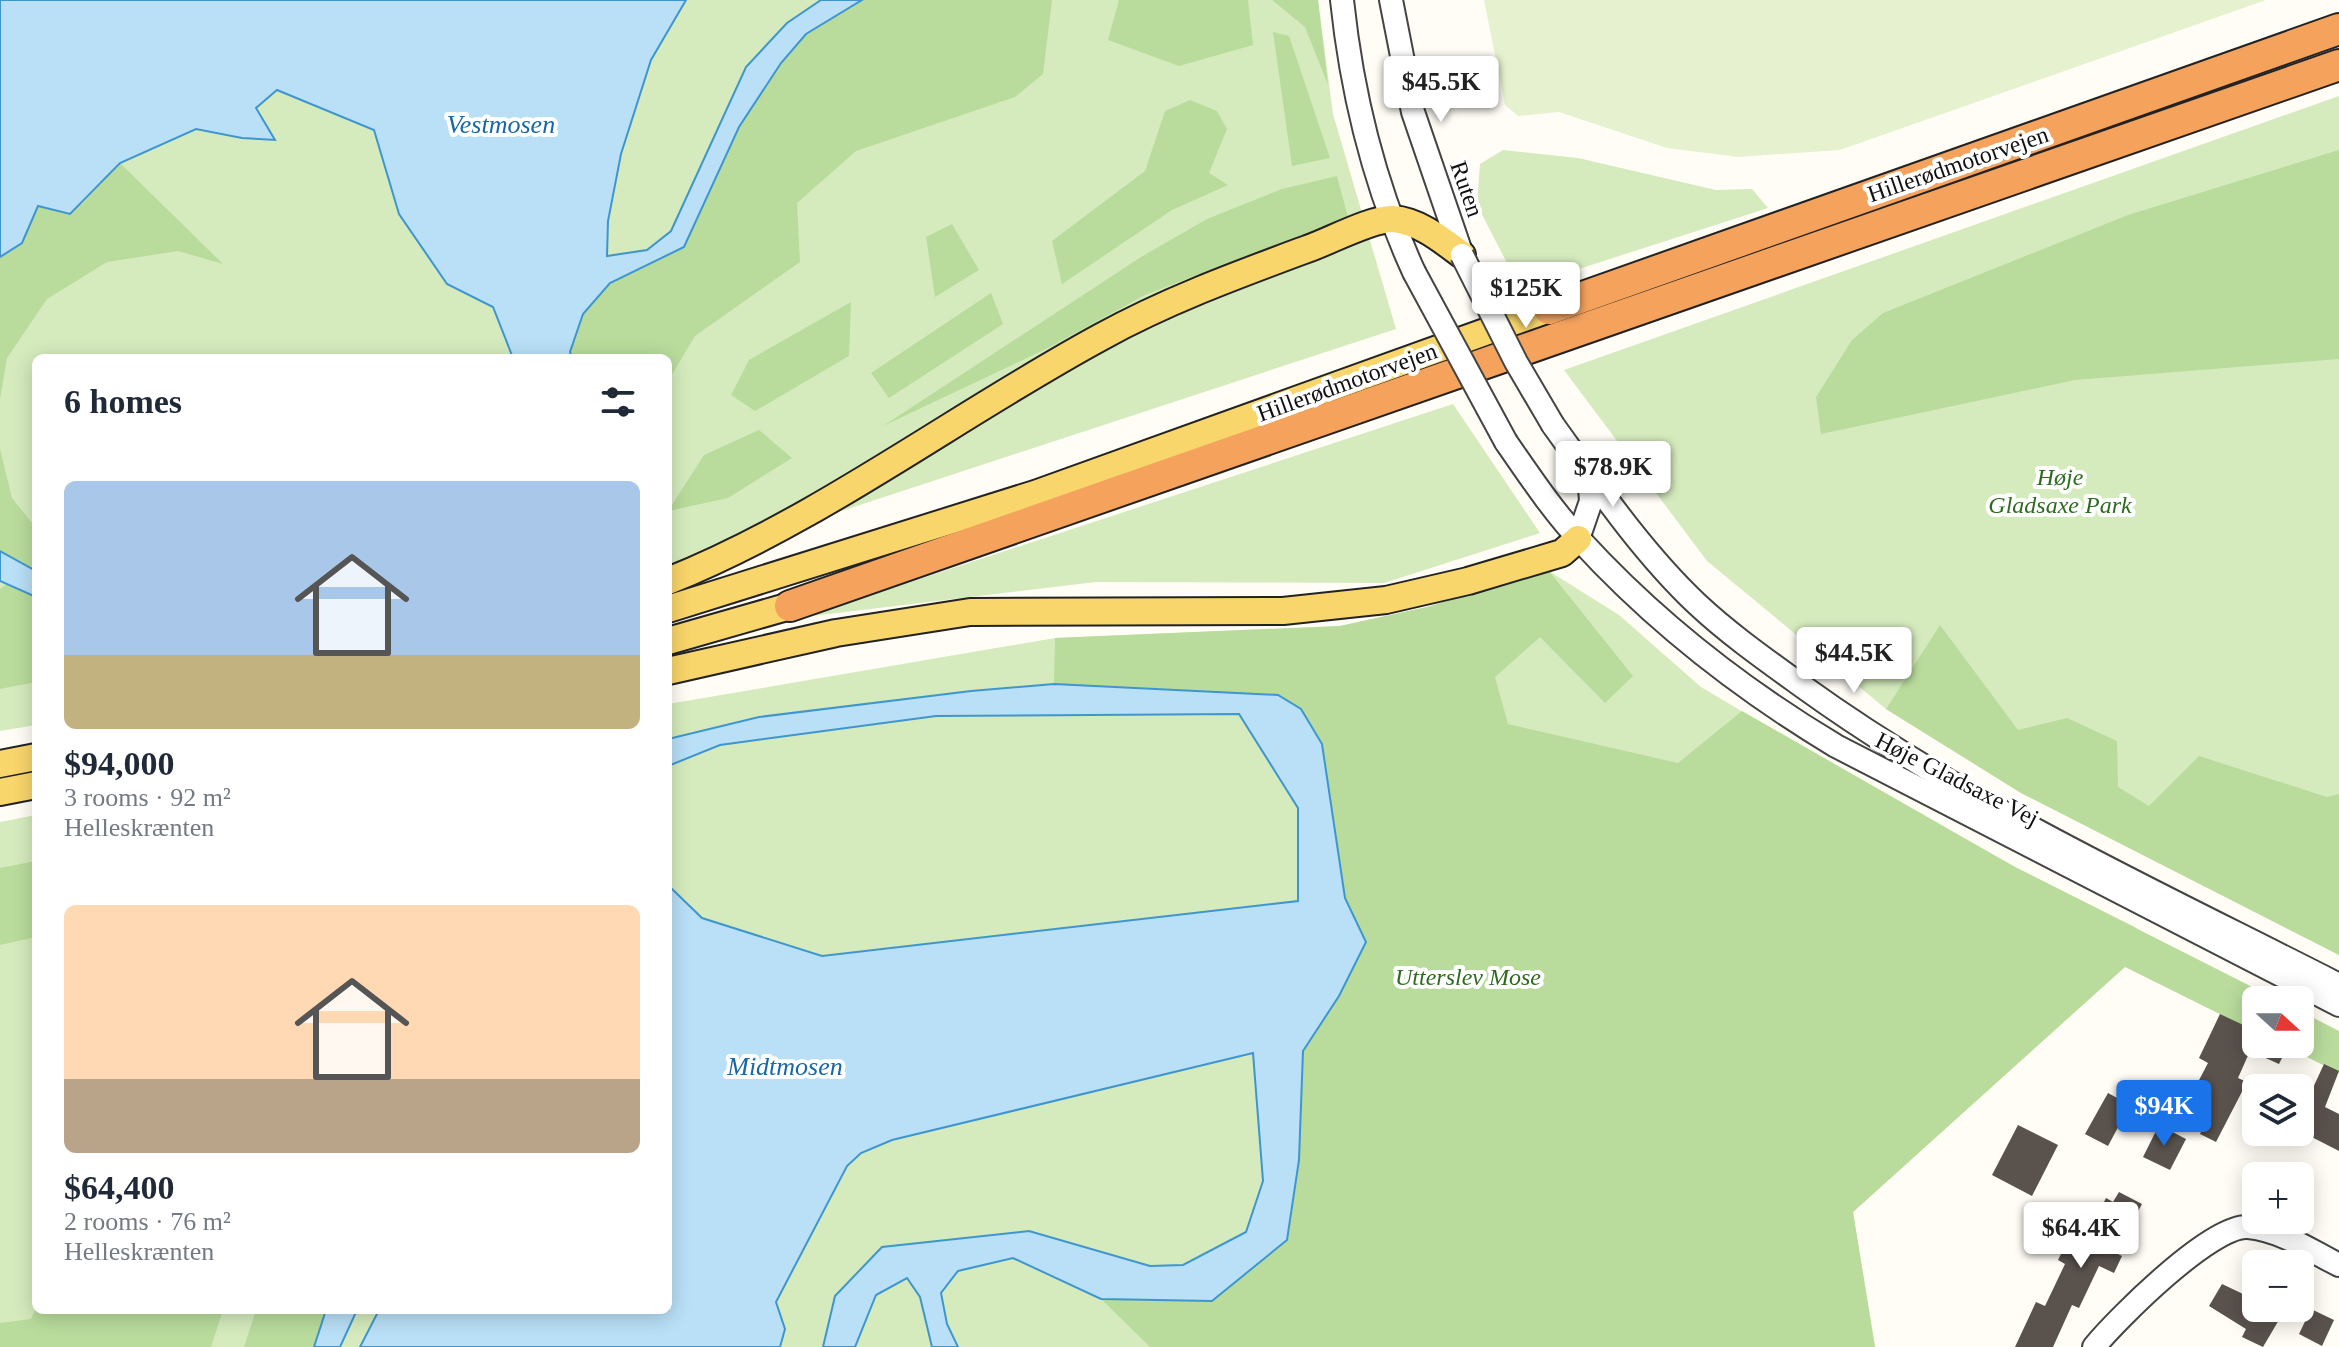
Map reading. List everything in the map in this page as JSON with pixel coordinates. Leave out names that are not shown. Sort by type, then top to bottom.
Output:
[{"type":"highway","name":"Hillerødmotorvejen","points":[[1549,309],[2339,29]]},
{"type":"highway","name":"Hillerødmotorvejen","points":[[790,606],[2339,65]]},
{"type":"main road","points":[[672,579],[730,557],[820,507],[947,427],[1103,336],[1234,276],[1390,219],[1425,230],[1462,255]]},
{"type":"main road","name":"Hillerødmotorvejen","points":[[672,608],[1035,494],[1549,309]]},
{"type":"main road","points":[[672,670],[836,633],[970,612],[1283,611],[1386,600],[1468,581],[1562,553],[1578,539]]},
{"type":"main road","name":"Hillerødmotorvejen","points":[[672,640],[790,606]]},
{"type":"main road","points":[[0,764],[32,758]]},
{"type":"main road","points":[[0,792],[32,786]]},
{"type":"street","points":[[1342,0],[1348,62],[1362,128],[1390,219]]},
{"type":"street","name":"Ruten","points":[[1391,0],[1413,112],[1462,255]]},
{"type":"street","name":"Høje Gladsaxe Vej","points":[[1390,219],[1414,272],[1506,442],[1578,539],[1645,606],[1718,669],[1772,708],[1836,746],[2339,1005]]},
{"type":"street","name":"Høje Gladsaxe Vej","points":[[1462,255],[1516,362],[1553,425],[1662,566],[1697,604],[1744,644],[1855,724],[2045,835],[2339,985]]},
{"type":"street","points":[[1578,539],[1591,501],[1589,474]]},
{"type":"street","points":[[2094,1347],[2176,1267],[2226,1231],[2247,1227],[2278,1233],[2339,1265]]},
{"type":"green space","points":[[0,0],[1318,0],[1333,114],[1396,329],[672,567],[672,354],[32,354],[32,726],[0,731]]},
{"type":"green space","points":[[862,0],[1052,0],[1043,74],[1015,97],[856,151],[797,203],[800,262],[695,336],[672,374],[672,354],[571,354],[583,314],[610,283],[684,247],[739,127],[780,63],[806,34]]},
{"type":"green space","points":[[1119,0],[1248,0],[1253,45],[1179,66],[1108,40]]},
{"type":"green space","points":[[1272,0],[1318,0],[1328,85],[1305,27]]},
{"type":"green space","points":[[1484,0],[2266,0],[1840,150],[1738,157],[1667,148],[1559,112],[1518,116],[1505,105]]},
{"type":"green space","points":[[1273,32],[1289,36],[1330,158],[1292,166]]},
{"type":"green space","name":"Høje Gladsaxe Park","points":[[2339,96],[2339,955],[2021,793],[1886,709],[1707,561],[1564,370]]},
{"type":"green space","points":[[1190,100],[1217,111],[1227,129],[1209,173],[1228,185],[1172,210],[1062,284],[1052,241],[1145,171],[1165,111]]},
{"type":"green space","points":[[1503,150],[1578,158],[1716,190],[1752,189],[1768,208],[1520,288],[1477,205],[1480,164]]},
{"type":"green space","points":[[2339,150],[2339,359],[2075,380],[1821,434],[1816,397],[1852,340],[1883,313],[2128,215]]},
{"type":"green space","points":[[120,163],[223,264],[178,251],[107,262],[47,299],[7,358],[0,399],[0,257],[22,243],[38,206],[82,204]]},
{"type":"green space","points":[[1337,176],[1348,217],[1145,295],[1048,348],[883,426],[1141,257],[1207,219],[1282,189]]},
{"type":"green space","points":[[952,224],[979,270],[935,297],[926,237]]},
{"type":"green space","points":[[991,293],[1003,324],[889,398],[871,373]]},
{"type":"green space","points":[[851,302],[849,356],[755,411],[731,395],[749,360]]},
{"type":"green space","points":[[1453,404],[1540,533],[1384,583],[1096,582],[804,617]]},
{"type":"green space","points":[[759,430],[792,458],[728,498],[672,510],[672,505],[704,455]]},
{"type":"green space","points":[[0,449],[12,498],[32,523],[32,569],[0,551]]},
{"type":"green space","name":"Utterslev Mose","points":[[1549,571],[1619,615],[1701,687],[2015,867],[2137,928],[2125,966],[1853,1212],[1875,1347],[0,1347],[0,822],[32,816],[32,1314],[672,1314],[672,703],[1055,638],[1340,626],[1427,607]]},
{"type":"green space","points":[[1549,571],[1633,676],[1605,703],[1540,637],[1495,677],[1508,724],[1678,763],[1742,711],[2015,867],[2250,986],[2242,986],[2242,1025],[2125,967],[1853,1212],[1875,1347],[1150,1347],[1101,1299],[1212,1301],[1299,1160],[1303,1051],[1339,996],[1366,942],[1345,898],[1322,744],[1278,695],[1054,684],[1055,638],[1340,626],[1427,607]]},
{"type":"green space","points":[[7,584],[32,595],[32,683],[0,689],[0,589]]},
{"type":"green space","points":[[1940,625],[2018,730],[2067,718],[2117,741],[2118,787],[2149,806],[2199,756],[2327,797],[2339,794],[2339,955],[2021,793],[1886,709]]},
{"type":"green space","points":[[32,862],[32,938],[0,945],[0,868]]},
{"type":"green space","points":[[2314,1018],[2339,1031],[2339,1073],[2309,1058],[2314,1058]]},
{"type":"green space","points":[[33,1314],[222,1314],[211,1347],[0,1347],[0,1323],[31,1319]]},
{"type":"green space","points":[[255,1314],[325,1314],[314,1347],[244,1347]]},
{"type":"water","name":"Vestmosen","points":[[0,0],[686,0],[651,60],[621,154],[608,221],[607,256],[647,250],[671,231],[746,67],[787,23],[821,0],[862,0],[806,34],[781,63],[739,127],[684,247],[610,283],[583,314],[571,354],[511,354],[493,307],[447,284],[399,214],[374,130],[277,90],[256,108],[275,140],[242,138],[196,129],[120,163],[70,214],[38,206],[22,243],[0,257]]},
{"type":"water","points":[[0,551],[32,569],[32,595],[0,581]]},
{"type":"water","name":"Midtmosen","points":[[1054,684],[1278,695],[1301,709],[1322,744],[1345,898],[1366,942],[1339,996],[1303,1051],[1299,1160],[1287,1240],[1212,1301],[1101,1299],[1013,1258],[958,1271],[941,1293],[947,1324],[958,1347],[932,1347],[920,1297],[907,1278],[876,1295],[855,1347],[823,1347],[835,1296],[882,1247],[1029,1231],[1150,1266],[1183,1265],[1246,1232],[1263,1181],[1253,1053],[892,1140],[861,1153],[847,1166],[776,1302],[785,1329],[780,1347],[360,1347],[377,1314],[672,1314],[672,889],[702,918],[822,956],[1298,901],[1298,808],[1239,714],[936,716],[720,745],[672,764],[672,738],[759,717]]},
{"type":"water","points":[[325,1314],[355,1314],[340,1347],[314,1347]]},
{"type":"building","points":[[2220,1014],[2242,1024],[2242,1058],[2247,1058],[2238,1078],[2242,1080],[2242,1092],[2216,1142],[2200,1134],[2209,1115],[2187,1103],[2208,1063],[2199,1058]]},
{"type":"building","points":[[2266,1058],[2282,1058],[2279,1064]]},
{"type":"building","points":[[2324,1064],[2339,1071],[2325,1107],[2339,1114],[2339,1151],[2314,1138],[2314,1086]]},
{"type":"building","points":[[2108,1093],[2130,1105],[2108,1146],[2085,1134]]},
{"type":"building","points":[[2018,1125],[2058,1145],[2032,1196],[1992,1175]]},
{"type":"building","points":[[2159,1125],[2186,1139],[2170,1170],[2143,1157]]},
{"type":"building","points":[[2119,1192],[2142,1204],[2116,1253],[2122,1256],[2114,1273],[2099,1266],[2079,1308],[2072,1305],[2053,1347],[2015,1347],[2036,1302],[2045,1306],[2065,1264],[2058,1260],[2068,1240],[2075,1244],[2086,1223],[2092,1226],[2106,1198],[2113,1202]]},
{"type":"building","points":[[2222,1284],[2242,1294],[2242,1322],[2278,1322],[2263,1347],[2242,1337],[2246,1329],[2209,1306]]},
{"type":"building","points":[[2314,1310],[2334,1320],[2322,1346],[2299,1334],[2305,1322],[2314,1322]]}]
